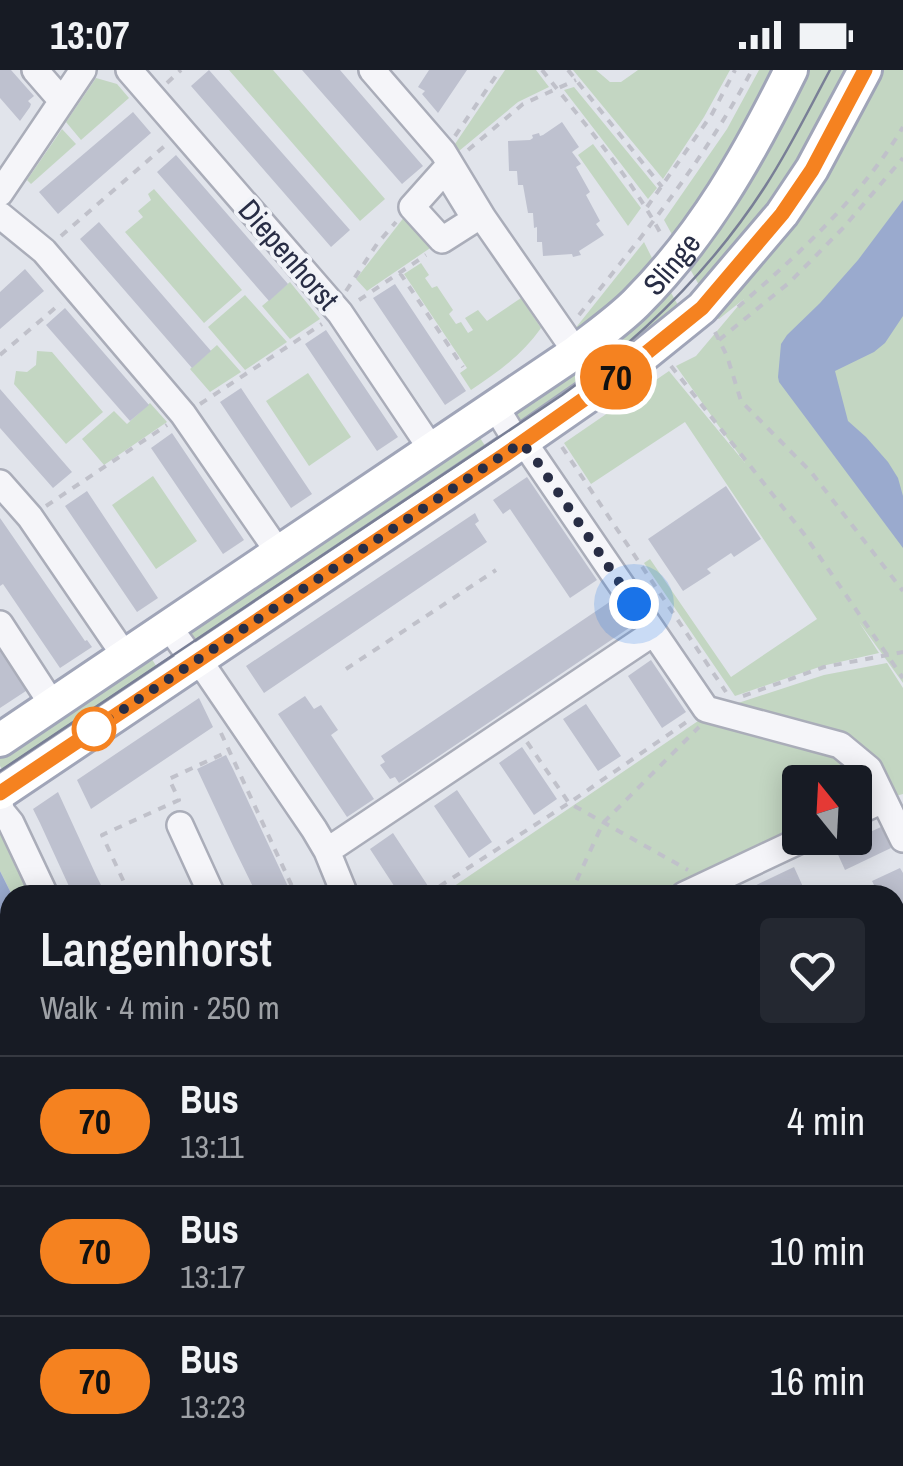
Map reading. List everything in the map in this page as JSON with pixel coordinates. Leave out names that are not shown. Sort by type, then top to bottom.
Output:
[{"type":"main road","name":"Slinge","points":[[0,740],[576,352],[633,306],[676,260],[720,202],[792,70]]},
{"type":"main road","name":"Slinge","points":[[1,803],[195,663],[624,371],[702,308],[782,214],[812,170],[864,70]]},
{"type":"street","points":[[36,70],[62,100]]},
{"type":"street","points":[[0,194],[83,70]]},
{"type":"street","name":"Diepenhorst","points":[[130,70],[338,310],[432,450]]},
{"type":"street","points":[[372,70],[447,158],[483,218],[576,352]]},
{"type":"street","points":[[0,215],[44,251],[183,414],[279,553]]},
{"type":"street","points":[[495,406],[710,710],[840,745],[869,768],[903,838]]},
{"type":"street","points":[[0,483],[30,518],[125,656]]},
{"type":"street","points":[[0,624],[52,704]]},
{"type":"street","points":[[168,626],[195,663],[208,672],[327,851],[341,885]]},
{"type":"street","points":[[327,851],[653,632]]},
{"type":"street","points":[[872,805],[883,800]]},
{"type":"street","points":[[1,803],[40,885]]},
{"type":"street","points":[[180,824],[207,885]]},
{"type":"street","points":[[722,885],[782,851]]},
{"type":"path","points":[[447,158],[500,70]]},
{"type":"path","points":[[542,70],[647,207]]},
{"type":"path","points":[[568,70],[662,188]]},
{"type":"path","name":"Slinge","points":[[736,70],[712,114],[647,207],[654,220],[713,138],[752,70]]},
{"type":"path","points":[[447,158],[523,104],[576,80]]},
{"type":"path","points":[[727,316],[796,258],[884,158],[903,127]]},
{"type":"path","points":[[44,251],[182,131]]},
{"type":"path","points":[[719,340],[790,282],[903,158]]},
{"type":"path","points":[[338,310],[377,244],[401,216]]},
{"type":"path","points":[[30,518],[435,248]]},
{"type":"path","points":[[400,273],[463,367]]},
{"type":"path","points":[[0,355],[76,290]]},
{"type":"path","points":[[713,328],[727,356],[741,401],[810,472],[903,590]]},
{"type":"path","points":[[668,362],[804,534],[903,678]]},
{"type":"path","points":[[556,438],[732,700],[824,667],[903,652]]},
{"type":"path","points":[[346,669],[496,570]]},
{"type":"path","points":[[441,885],[710,710]]},
{"type":"path","points":[[575,885],[603,823],[710,710]]},
{"type":"path","points":[[516,726],[568,803],[712,885]]},
{"type":"path","points":[[221,733],[291,885]]},
{"type":"path","points":[[126,885],[102,835],[179,800],[169,779],[229,751]]},
{"type":"green space","points":[[229,70],[273,70],[385,199],[360,221]]},
{"type":"green space","points":[[505,70],[536,70],[549,87],[518,102],[459,151],[455,144]]},
{"type":"green space","points":[[573,70],[596,70],[610,82],[621,82],[638,70],[730,70],[663,179]]},
{"type":"green space","points":[[759,70],[776,70],[741,139],[675,240],[664,220],[727,129]]},
{"type":"green space","points":[[798,70],[857,70],[823,133],[704,294],[685,260]]},
{"type":"green space","points":[[880,70],[903,70],[903,683],[859,622],[879,653],[822,666],[735,696],[644,563],[650,559],[731,677],[817,619],[685,422],[591,484],[564,443],[669,371],[745,463],[676,366],[696,356],[744,299],[719,319],[713,317]]},
{"type":"green space","points":[[96,78],[117,84],[129,98],[81,140],[66,122]]},
{"type":"green space","points":[[574,87],[657,188],[648,199],[564,90]]},
{"type":"green space","points":[[62,129],[76,144],[31,184],[27,180]]},
{"type":"green space","points":[[593,144],[641,208],[628,226],[578,155]]},
{"type":"green space","points":[[154,189],[242,290],[204,323],[125,232],[143,217],[138,211],[151,200],[148,194]]},
{"type":"green space","points":[[412,207],[442,240],[367,291],[356,279]]},
{"type":"green space","points":[[644,242],[659,272],[591,334],[574,330]]},
{"type":"green space","points":[[421,263],[429,275],[425,278],[432,288],[437,286],[453,310],[449,314],[468,333],[473,330],[465,318],[478,310],[487,321],[521,298],[541,328],[526,347],[471,390],[460,373],[467,368],[404,274]]},
{"type":"green space","points":[[290,282],[320,319],[290,339],[262,306]]},
{"type":"green space","points":[[665,282],[683,314],[521,424],[514,414],[516,401]]},
{"type":"green space","points":[[245,295],[287,342],[245,370],[208,327]]},
{"type":"green space","points":[[217,345],[241,372],[210,392],[190,369]]},
{"type":"green space","points":[[37,351],[52,352],[103,412],[66,444],[14,384],[16,371],[27,372],[36,365]]},
{"type":"green space","points":[[308,373],[351,437],[309,466],[266,401]]},
{"type":"green space","points":[[150,403],[167,422],[104,465],[82,439],[114,411],[127,424]]},
{"type":"green space","points":[[473,427],[491,455],[193,645],[186,634]]},
{"type":"green space","points":[[153,476],[197,541],[156,569],[112,505]]},
{"type":"green space","points":[[145,648],[163,677],[9,780],[0,766],[0,746]]},
{"type":"green space","points":[[887,663],[903,688],[903,794],[892,797],[882,770],[850,738],[726,707],[824,675]]},
{"type":"green space","points":[[701,719],[808,746],[848,765],[782,765],[782,841],[684,885],[456,885]]},
{"type":"green space","points":[[0,833],[4,838],[12,835],[35,885],[7,885],[0,871]]},
{"type":"water","points":[[903,200],[903,316],[874,352],[835,371],[848,421],[888,462],[898,478],[903,496],[903,548],[778,377],[781,344],[787,335],[858,260]]},
{"type":"building","points":[[0,70],[11,70],[34,96],[20,121],[0,98]]},
{"type":"building","points":[[209,70],[350,230],[331,247],[191,86]]},
{"type":"building","points":[[302,70],[340,70],[423,166],[402,184]]},
{"type":"building","points":[[429,70],[467,70],[438,113],[422,94],[425,91],[418,87]]},
{"type":"building","points":[[133,112],[151,133],[58,214],[39,192]]},
{"type":"building","points":[[562,122],[579,147],[572,152],[581,164],[576,167],[590,192],[586,195],[604,235],[573,257],[543,256],[523,185],[518,185],[517,171],[509,171],[508,141],[530,140],[532,135],[543,135]]},
{"type":"building","points":[[176,155],[288,284],[269,301],[157,172]]},
{"type":"building","points":[[99,222],[211,351],[192,368],[80,239]]},
{"type":"building","points":[[25,269],[44,291],[0,329],[0,292]]},
{"type":"building","points":[[395,284],[466,391],[445,405],[373,298]]},
{"type":"building","points":[[65,308],[149,405],[130,421],[46,325]]},
{"type":"building","points":[[326,330],[398,437],[377,451],[305,344]]},
{"type":"building","points":[[241,388],[312,494],[291,508],[220,402]]},
{"type":"building","points":[[0,389],[72,472],[53,488],[0,428]]},
{"type":"building","points":[[172,433],[244,540],[223,554],[151,448]]},
{"type":"building","points":[[527,477],[597,580],[570,598],[510,509],[503,514],[493,500]]},
{"type":"building","points":[[726,486],[761,539],[707,569],[711,573],[683,591],[648,539]]},
{"type":"building","points":[[87,491],[158,598],[137,612],[65,506]]},
{"type":"building","points":[[475,513],[479,521],[475,524],[487,542],[264,693],[246,666]]},
{"type":"building","points":[[0,518],[92,647],[60,668],[3,584],[0,586]]},
{"type":"building","points":[[611,601],[629,628],[399,783],[395,777],[390,779],[380,765],[385,762],[381,756]]},
{"type":"building","points":[[0,639],[32,687],[0,708]]},
{"type":"building","points":[[651,660],[686,712],[662,728],[628,676]]},
{"type":"building","points":[[305,696],[314,709],[321,705],[338,730],[331,735],[374,799],[347,817],[278,714]]},
{"type":"building","points":[[199,698],[213,727],[91,809],[77,780]]},
{"type":"building","points":[[586,704],[621,756],[598,771],[563,719]]},
{"type":"building","points":[[522,747],[557,799],[534,815],[499,763]]},
{"type":"building","points":[[226,755],[287,885],[252,885],[197,769]]},
{"type":"building","points":[[457,790],[492,842],[469,858],[434,806]]},
{"type":"building","points":[[58,792],[101,885],[68,885],[33,809]]},
{"type":"building","points":[[881,827],[891,848],[845,870],[838,855],[872,855],[872,831]]},
{"type":"building","points":[[393,833],[427,885],[393,885],[370,849]]},
{"type":"building","points":[[794,867],[802,885],[756,885]]},
{"type":"building","points":[[900,868],[903,873],[903,885],[874,885],[872,881]]},
{"type":"tram line","points":[[0,771],[562,395],[620,350],[674,300],[745,216],[783,157],[830,70]]},
{"type":"bus line","name":"70","points":[[0,793],[503,456],[624,371],[702,308],[782,214],[812,170],[865,70]]},
{"type":"route","points":[[94,729],[521,443],[634,604]]}]
